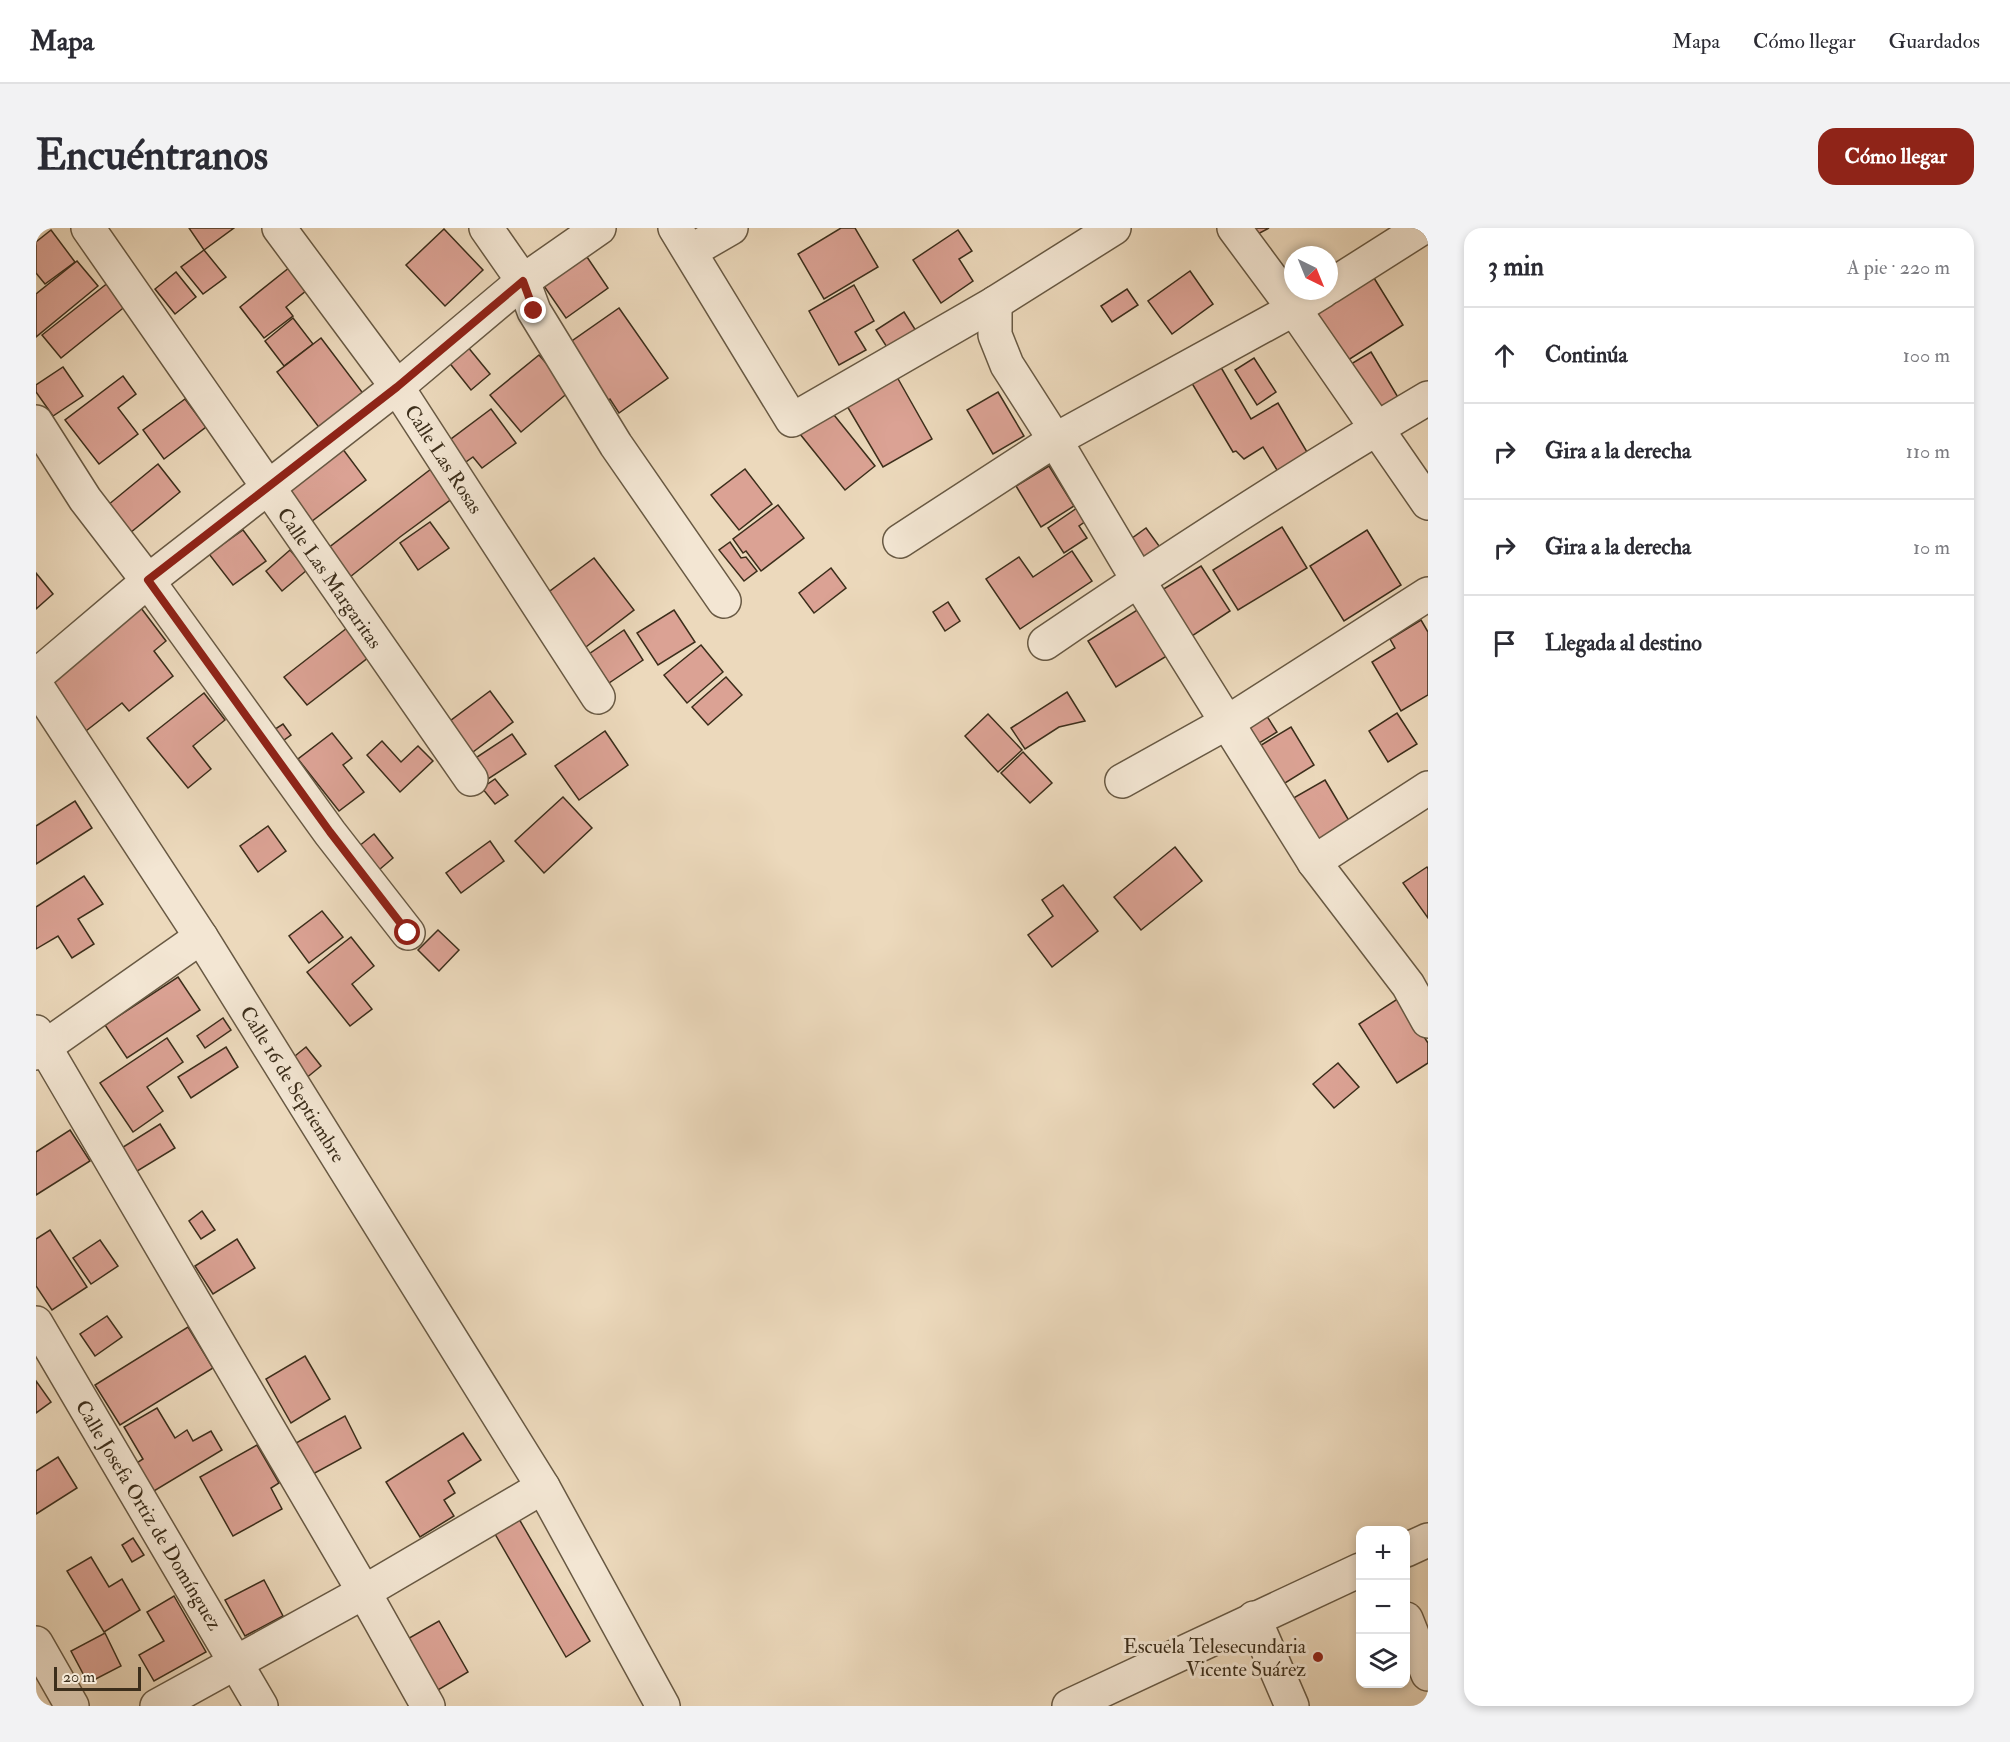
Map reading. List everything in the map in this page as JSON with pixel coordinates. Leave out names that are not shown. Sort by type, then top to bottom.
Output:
[{"type":"street","name":"Calle Las Margaritas","points":[[88,228],[471,779]]},
{"type":"street","name":"Calle Las Rosas","points":[[279,228],[397,387],[598,697]]},
{"type":"street","points":[[486,228],[523,281],[534,311],[616,445],[724,601]]},
{"type":"street","points":[[36,676],[148,580],[397,387],[523,281],[598,228]]},
{"type":"street","points":[[730,228],[683,240],[792,420],[995,303],[1114,228]]},
{"type":"street","points":[[1234,228],[1294,309],[1428,503]]},
{"type":"street","points":[[1338,281],[1422,228]]},
{"type":"street","points":[[900,541],[1055,440],[1308,300]]},
{"type":"street","points":[[995,303],[995,335],[1007,365],[1314,862],[1418,979],[1428,1021]]},
{"type":"street","points":[[1045,643],[1138,580],[1428,398]]},
{"type":"street","points":[[36,422],[85,499],[148,580],[330,832],[408,933]]},
{"type":"street","points":[[1122,781],[1228,722],[1428,594]]},
{"type":"street","name":"Calle 16 de Septiembre","points":[[36,685],[201,936],[543,1487],[663,1706]]},
{"type":"street","points":[[1314,862],[1428,788]]},
{"type":"street","points":[[201,936],[39,1044],[364,1592],[428,1706]]},
{"type":"street","name":"Calle Josefa Ortiz de Domínguez","points":[[36,1323],[261,1706]]},
{"type":"street","points":[[157,1706],[364,1592],[543,1487]]},
{"type":"street","points":[[1410,1548],[1428,1540]]},
{"type":"street","points":[[1069,1706],[1356,1572]]},
{"type":"street","points":[[1254,1618],[1292,1706]]},
{"type":"street","points":[[1410,1629],[1428,1674]]},
{"type":"street","points":[[36,1643],[72,1706]]},
{"type":"building","points":[[189,228],[234,228],[204,250]]},
{"type":"building","points":[[841,228],[855,228],[878,267],[824,299],[798,254]]},
{"type":"building","points":[[1252,228],[1269,228],[1256,235]]},
{"type":"building","points":[[444,229],[483,270],[445,306],[406,265]]},
{"type":"building","points":[[51,230],[75,262],[45,284],[36,273],[36,242]]},
{"type":"building","points":[[958,230],[972,251],[959,259],[973,281],[941,303],[913,260]]},
{"type":"building","points":[[204,250],[226,277],[203,294],[181,267]]},
{"type":"building","points":[[587,257],[608,288],[566,318],[544,286]]},
{"type":"building","points":[[77,261],[98,286],[36,337],[36,294]]},
{"type":"building","points":[[290,267],[307,290],[286,307],[293,316],[264,338],[240,307]]},
{"type":"building","points":[[1190,271],[1213,304],[1172,334],[1148,301]]},
{"type":"building","points":[[176,272],[196,297],[175,314],[155,289]]},
{"type":"building","points":[[1374,278],[1403,325],[1342,364],[1312,317]]},
{"type":"building","points":[[109,282],[127,305],[61,358],[42,335]]},
{"type":"building","points":[[854,285],[874,321],[855,332],[866,350],[839,365],[809,311]]},
{"type":"building","points":[[1127,289],[1138,305],[1112,322],[1101,306]]},
{"type":"building","points":[[619,308],[668,378],[619,413],[610,399],[602,405],[587,383],[594,377],[569,343]]},
{"type":"building","points":[[904,312],[918,334],[890,352],[876,330]]},
{"type":"building","points":[[293,318],[313,344],[284,366],[265,341]]},
{"type":"building","points":[[321,338],[365,396],[321,430],[277,372]]},
{"type":"building","points":[[467,346],[490,374],[471,390],[448,361]]},
{"type":"building","points":[[1371,352],[1399,399],[1373,414],[1346,367]]},
{"type":"building","points":[[539,355],[570,391],[521,432],[490,395]]},
{"type":"building","points":[[1254,358],[1276,392],[1257,405],[1235,370]]},
{"type":"building","points":[[1219,364],[1251,419],[1278,403],[1310,457],[1280,475],[1263,447],[1244,459],[1236,451],[1233,452],[1190,380]]},
{"type":"building","points":[[63,367],[83,396],[53,416],[36,392],[36,385]]},
{"type":"building","points":[[123,376],[136,394],[118,408],[138,434],[99,464],[65,420]]},
{"type":"building","points":[[897,377],[932,439],[883,467],[847,406]]},
{"type":"building","points":[[998,392],[1024,436],[993,454],[967,410]]},
{"type":"building","points":[[185,399],[206,427],[164,459],[143,430]]},
{"type":"building","points":[[491,409],[516,443],[482,468],[473,457],[463,464],[447,442]]},
{"type":"building","points":[[830,410],[875,466],[845,490],[800,434]]},
{"type":"building","points":[[342,448],[366,480],[303,528],[279,496]]},
{"type":"building","points":[[158,464],[180,492],[130,533],[108,505]]},
{"type":"building","points":[[1049,466],[1074,506],[1041,527],[1016,486]]},
{"type":"building","points":[[431,469],[453,498],[345,581],[323,552]]},
{"type":"building","points":[[745,469],[772,504],[739,530],[711,495]]},
{"type":"building","points":[[778,505],[804,538],[761,571],[746,551],[743,553],[733,539]]},
{"type":"building","points":[[1077,508],[1086,521],[1079,526],[1087,538],[1064,553],[1048,528]]},
{"type":"building","points":[[430,522],[449,548],[418,570],[400,543]]},
{"type":"building","points":[[1282,527],[1307,568],[1238,610],[1213,570]]},
{"type":"building","points":[[1146,528],[1162,550],[1139,565],[1124,544]]},
{"type":"building","points":[[243,530],[266,561],[233,585],[209,554]]},
{"type":"building","points":[[1367,530],[1401,585],[1344,621],[1310,566]]},
{"type":"building","points":[[730,542],[741,558],[746,557],[757,571],[744,581],[719,550]]},
{"type":"building","points":[[290,550],[307,570],[282,591],[266,571]]},
{"type":"building","points":[[1072,551],[1092,581],[1020,629],[986,579],[1019,557],[1033,577]]},
{"type":"building","points":[[594,558],[634,610],[578,653],[538,600]]},
{"type":"building","points":[[1201,566],[1230,611],[1192,636],[1162,590]]},
{"type":"building","points":[[831,568],[846,588],[814,613],[799,593]]},
{"type":"building","points":[[36,573],[53,594],[36,609]]},
{"type":"building","points":[[948,602],[960,621],[945,631],[933,612]]},
{"type":"building","points":[[1142,607],[1170,654],[1116,687],[1088,641]]},
{"type":"building","points":[[141,608],[166,641],[154,651],[173,676],[129,711],[122,703],[82,734],[43,685]]},
{"type":"building","points":[[674,610],[695,642],[658,665],[637,633]]},
{"type":"building","points":[[1421,620],[1428,632],[1428,695],[1401,711],[1372,662],[1395,648],[1390,639]]},
{"type":"building","points":[[347,628],[369,657],[307,705],[284,677]]},
{"type":"building","points":[[624,630],[643,660],[609,683],[589,654]]},
{"type":"building","points":[[701,645],[723,672],[687,703],[664,675]]},
{"type":"building","points":[[726,677],[742,695],[708,725],[692,707]]},
{"type":"building","points":[[490,691],[513,722],[469,755],[446,724]]},
{"type":"building","points":[[1067,692],[1085,721],[1059,727],[1025,749],[1011,728]]},
{"type":"building","points":[[204,693],[225,720],[193,746],[211,769],[188,788],[147,738]]},
{"type":"building","points":[[1261,707],[1277,732],[1251,748],[1236,722]]},
{"type":"building","points":[[1397,713],[1417,744],[1388,762],[1369,731]]},
{"type":"building","points":[[988,714],[1022,750],[998,772],[965,736]]},
{"type":"building","points":[[283,724],[291,735],[277,745],[269,733]]},
{"type":"building","points":[[1291,727],[1314,765],[1277,788],[1253,750]]},
{"type":"building","points":[[605,731],[628,765],[579,800],[555,766]]},
{"type":"building","points":[[332,733],[352,758],[343,765],[364,792],[339,811],[298,759]]},
{"type":"building","points":[[512,734],[526,754],[488,779],[474,759]]},
{"type":"building","points":[[382,741],[401,762],[418,746],[433,761],[400,792],[367,755]]},
{"type":"building","points":[[1023,752],[1052,783],[1030,803],[1001,773]]},
{"type":"building","points":[[495,779],[508,795],[495,804],[482,788]]},
{"type":"building","points":[[1325,780],[1351,824],[1316,844],[1290,800]]},
{"type":"building","points":[[563,797],[592,828],[544,873],[515,841]]},
{"type":"building","points":[[75,801],[92,828],[36,864],[36,826]]},
{"type":"building","points":[[268,826],[286,851],[258,872],[240,846]]},
{"type":"building","points":[[374,834],[393,858],[373,875],[353,851]]},
{"type":"building","points":[[490,841],[504,861],[461,893],[446,873]]},
{"type":"building","points":[[1175,847],[1202,881],[1141,930],[1114,897]]},
{"type":"building","points":[[1427,867],[1428,869],[1428,918],[1403,883]]},
{"type":"building","points":[[84,876],[103,904],[78,919],[94,944],[72,958],[58,936],[36,949],[36,907]]},
{"type":"building","points":[[1063,885],[1098,931],[1052,967],[1028,935],[1053,916],[1042,900]]},
{"type":"building","points":[[322,911],[343,937],[309,963],[289,936]]},
{"type":"building","points":[[438,930],[459,950],[439,971],[418,950]]},
{"type":"building","points":[[351,937],[374,966],[352,984],[372,1009],[350,1026],[307,972]]},
{"type":"building","points":[[178,977],[200,1010],[127,1058],[105,1025]]},
{"type":"building","points":[[1399,998],[1428,1043],[1428,1063],[1397,1083],[1359,1024]]},
{"type":"building","points":[[223,1018],[231,1030],[205,1048],[197,1036]]},
{"type":"building","points":[[167,1038],[183,1062],[147,1087],[163,1111],[133,1132],[100,1083]]},
{"type":"building","points":[[226,1047],[238,1067],[191,1098],[178,1077]]},
{"type":"building","points":[[306,1047],[321,1066],[305,1079],[290,1060]]},
{"type":"building","points":[[1338,1063],[1359,1087],[1334,1108],[1313,1084]]},
{"type":"building","points":[[160,1124],[175,1148],[134,1173],[120,1149]]},
{"type":"building","points":[[70,1130],[90,1161],[36,1195],[36,1152]]},
{"type":"building","points":[[202,1211],[215,1230],[201,1239],[189,1221]]},
{"type":"building","points":[[50,1230],[87,1287],[52,1310],[36,1286],[36,1239]]},
{"type":"building","points":[[237,1239],[255,1268],[213,1294],[195,1266]]},
{"type":"building","points":[[100,1240],[118,1266],[91,1284],[73,1258]]},
{"type":"building","points":[[107,1316],[122,1337],[95,1356],[80,1334]]},
{"type":"building","points":[[188,1327],[213,1368],[120,1425],[95,1385]]},
{"type":"building","points":[[305,1356],[330,1399],[291,1423],[266,1379]]},
{"type":"building","points":[[36,1381],[51,1402],[36,1413]]},
{"type":"building","points":[[157,1408],[175,1438],[187,1430],[193,1441],[211,1431],[222,1450],[149,1494],[132,1466],[143,1459],[124,1427]]},
{"type":"building","points":[[345,1416],[361,1448],[313,1474],[296,1443]]},
{"type":"building","points":[[463,1433],[481,1460],[448,1481],[455,1493],[444,1500],[454,1516],[420,1537],[386,1482]]},
{"type":"building","points":[[257,1445],[279,1483],[271,1488],[282,1509],[233,1536],[200,1477]]},
{"type":"building","points":[[58,1457],[77,1488],[36,1514],[36,1471]]},
{"type":"building","points":[[519,1519],[590,1641],[566,1657],[495,1534]]},
{"type":"building","points":[[133,1538],[144,1555],[132,1562],[122,1545]]},
{"type":"building","points":[[91,1557],[109,1587],[122,1579],[140,1610],[104,1632],[67,1571]]},
{"type":"building","points":[[264,1580],[283,1616],[245,1636],[225,1600]]},
{"type":"building","points":[[174,1596],[206,1652],[154,1681],[139,1655],[164,1641],[147,1612]]},
{"type":"building","points":[[439,1621],[468,1672],[433,1693],[404,1641]]},
{"type":"building","points":[[105,1633],[121,1666],[88,1683],[71,1651]]},
{"type":"place","name":"Escuela Telesecundaria Vicente Suárez","points":[[1318,1657]]},
{"type":"route","points":[[408,933],[330,832],[148,580],[397,387],[523,281],[534,311]]}]
